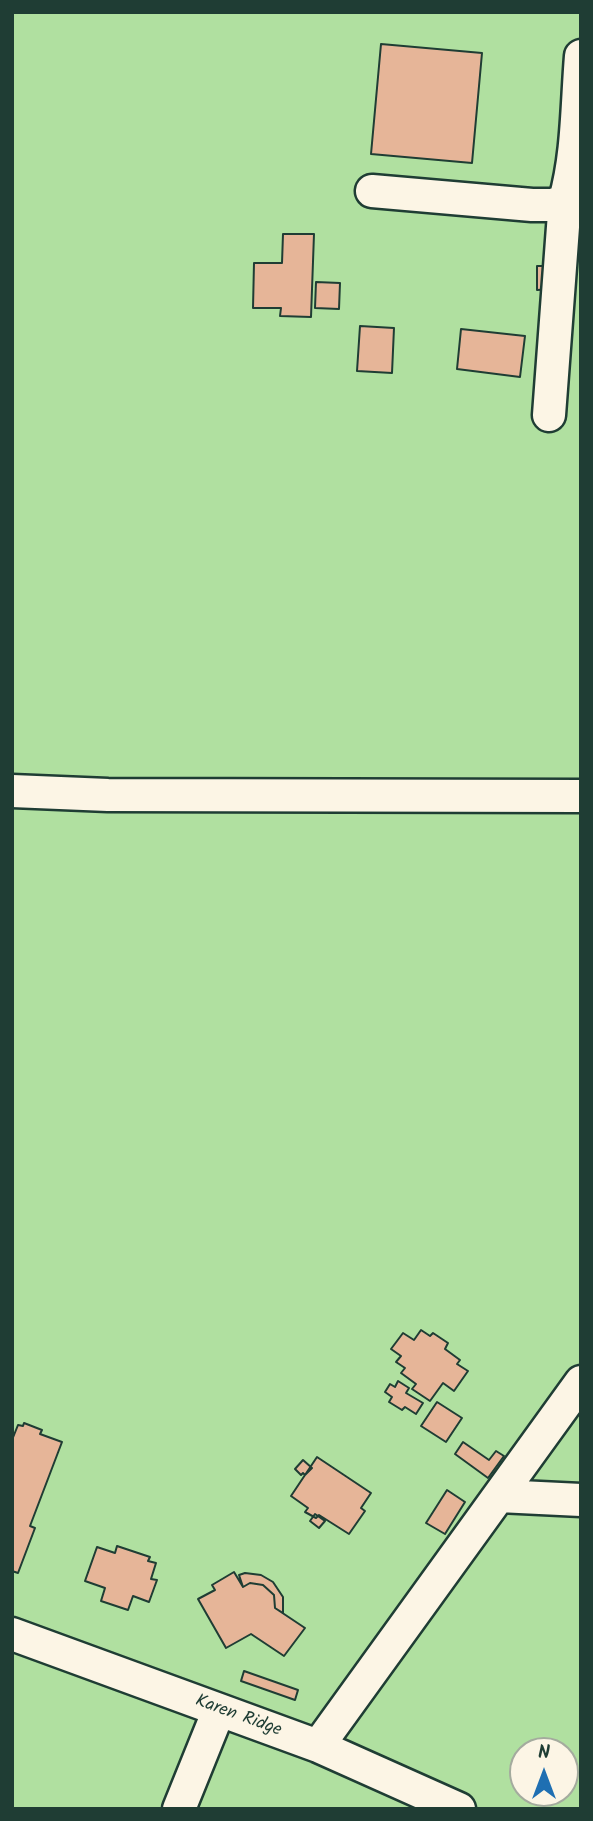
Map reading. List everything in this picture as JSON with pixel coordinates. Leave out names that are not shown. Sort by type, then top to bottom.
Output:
[{"type":"street","points":[[549,415],[565,200],[570,181],[581,57]]},
{"type":"street","points":[[372,191],[533,205],[553,205],[565,200]]},
{"type":"street","points":[[12,791],[108,795],[581,796]]},
{"type":"street","points":[[318,1746],[581,1382]]},
{"type":"street","points":[[499,1496],[581,1500]]},
{"type":"street","name":"Karen Ridge","points":[[12,1634],[318,1746],[459,1809]]},
{"type":"street","points":[[179,1809],[219,1710]]},
{"type":"green space","points":[[12,12],[581,12],[581,1809],[12,1809]]},
{"type":"building","points":[[381,44],[482,53],[472,163],[371,154]]},
{"type":"building","points":[[283,234],[314,234],[311,317],[280,316],[281,308],[253,308],[254,263],[282,263]]},
{"type":"building","points":[[537,266],[553,266],[553,289],[537,290]]},
{"type":"building","points":[[316,282],[340,283],[339,309],[315,308]]},
{"type":"building","points":[[360,326],[394,328],[392,373],[357,371]]},
{"type":"building","points":[[461,329],[525,336],[520,377],[457,369]]},
{"type":"building","points":[[421,1330],[430,1336],[433,1333],[448,1343],[445,1349],[460,1360],[457,1364],[468,1371],[454,1391],[443,1383],[430,1401],[412,1389],[416,1384],[401,1373],[405,1368],[396,1362],[401,1356],[391,1349],[403,1333],[414,1340]]},
{"type":"building","points":[[398,1381],[409,1388],[406,1393],[423,1403],[416,1414],[389,1402],[392,1397],[385,1392],[390,1384],[395,1387]]},
{"type":"building","points":[[437,1402],[462,1418],[446,1442],[421,1426]]},
{"type":"building","points":[[24,1423],[42,1430],[40,1434],[62,1442],[30,1526],[35,1528],[18,1573],[12,1571],[12,1440],[18,1425],[23,1426]]},
{"type":"building","points":[[463,1442],[489,1460],[496,1451],[504,1456],[488,1478],[455,1454]]},
{"type":"building","points":[[317,1457],[371,1493],[361,1508],[365,1511],[349,1534],[319,1515],[316,1518],[305,1512],[308,1508],[291,1496]]},
{"type":"building","points":[[303,1460],[312,1468],[305,1475],[301,1475],[295,1469]]},
{"type":"building","points":[[447,1490],[465,1502],[445,1534],[426,1523]]},
{"type":"building","points":[[315,1514],[325,1521],[319,1528],[310,1521]]},
{"type":"building","points":[[117,1546],[150,1557],[148,1561],[156,1563],[151,1579],[157,1580],[149,1602],[133,1596],[128,1610],[101,1601],[105,1588],[85,1581],[97,1547],[115,1553]]},
{"type":"building","points":[[234,1572],[243,1587],[250,1583],[263,1585],[274,1595],[275,1608],[305,1628],[284,1656],[251,1634],[226,1648],[198,1599],[215,1590],[212,1585]]},
{"type":"building","points":[[239,1575],[261,1575],[273,1582],[283,1597],[283,1613],[275,1608],[274,1595],[263,1585],[250,1583],[243,1587]]},
{"type":"building","points":[[244,1671],[298,1690],[295,1700],[241,1681]]}]
